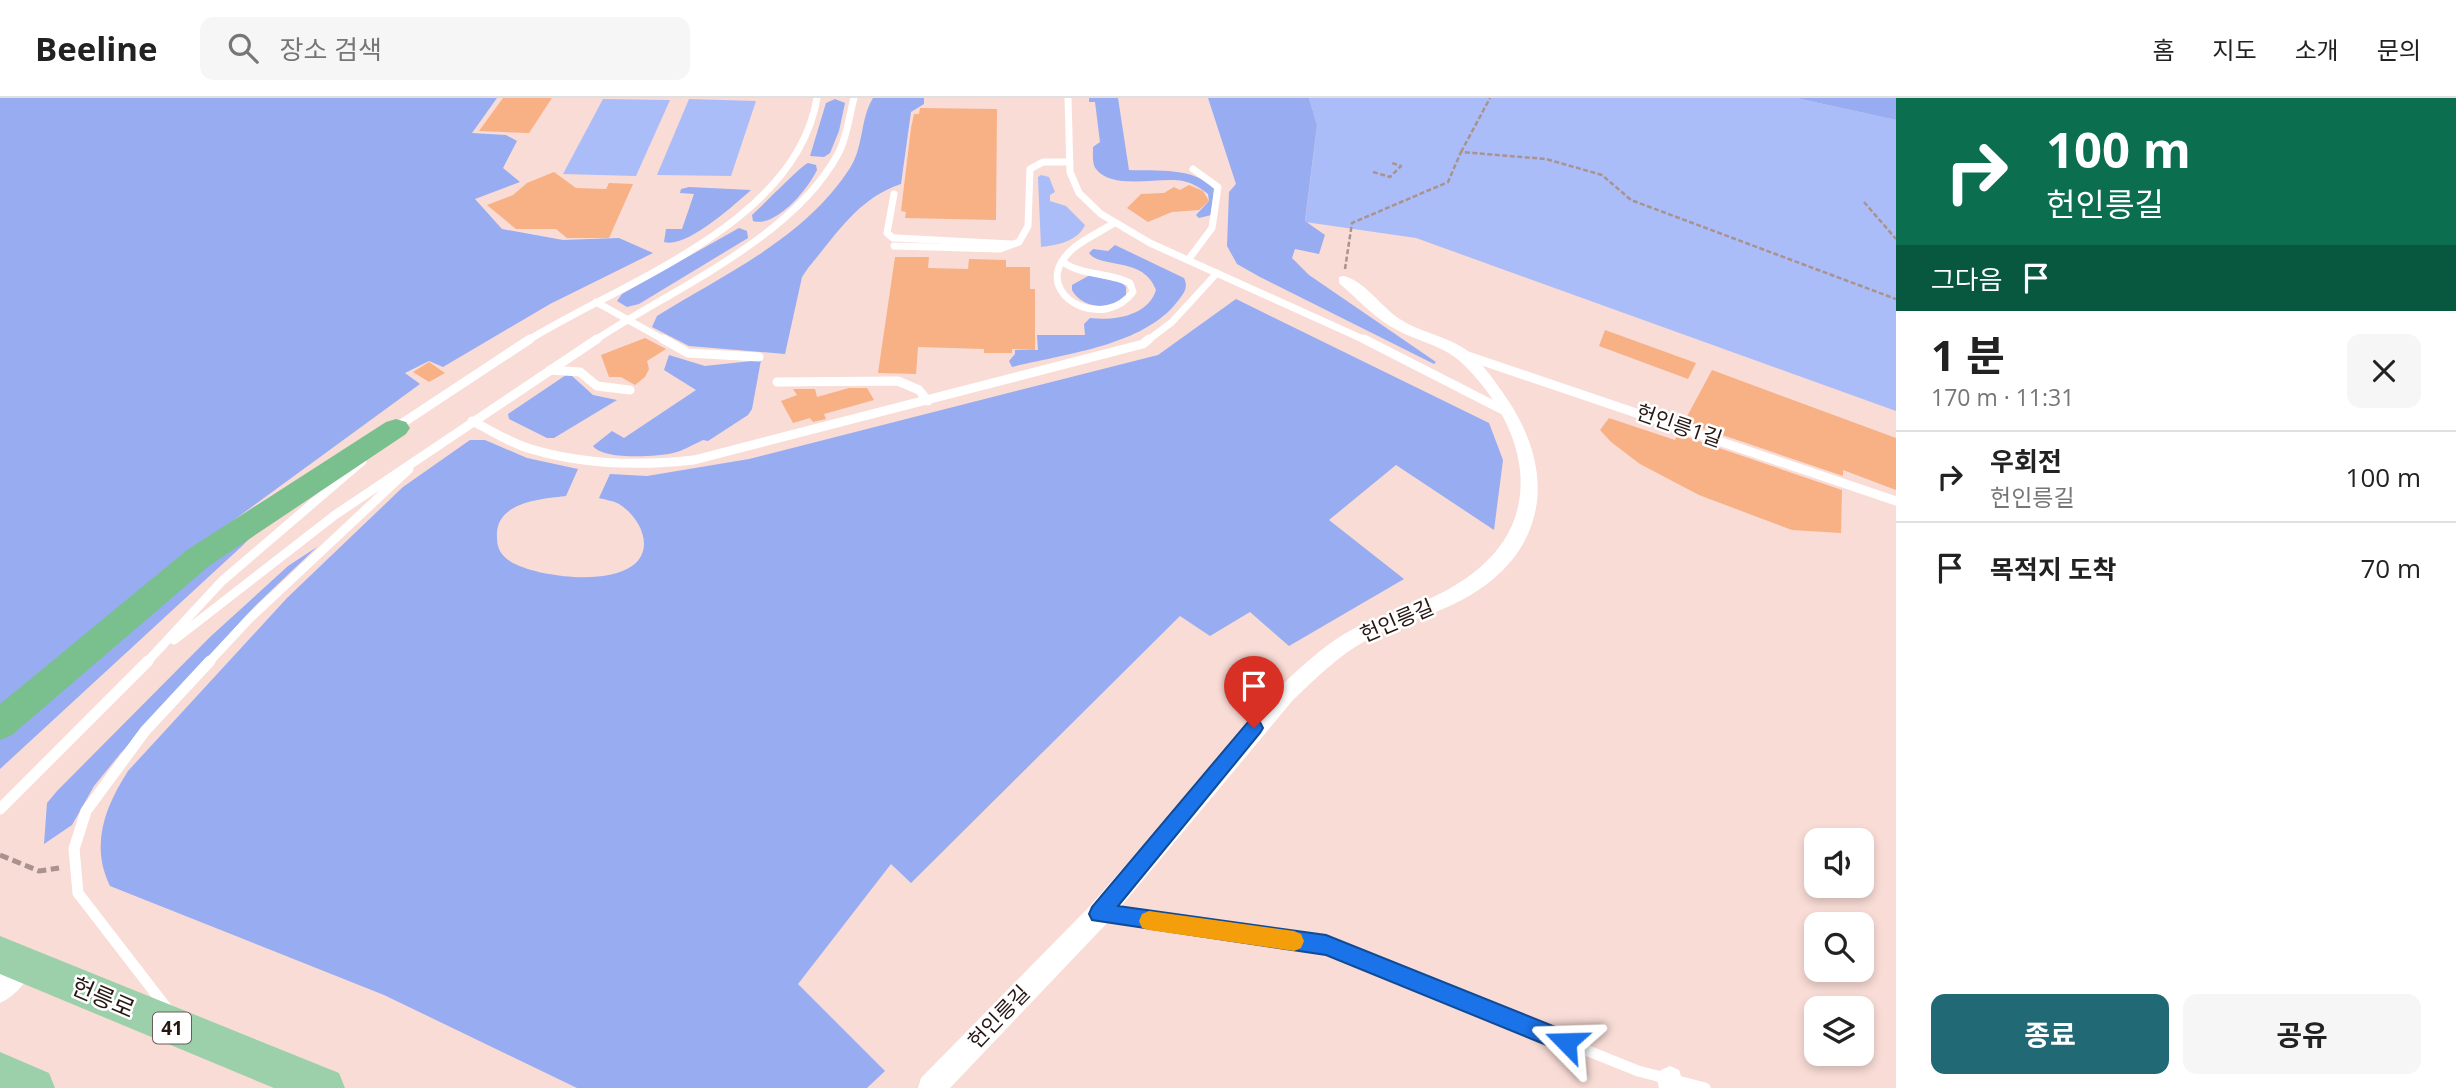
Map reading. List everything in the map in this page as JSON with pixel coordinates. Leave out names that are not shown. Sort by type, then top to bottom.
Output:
[{"type":"highway","points":[[0,725],[198,558],[396,428]]},
{"type":"main road","name":"헌릉로","points":[[7,969],[187,1034],[324,1088]]},
{"type":"main road","points":[[0,1073],[34,1088]]},
{"type":"street","name":"헌인릉길","points":[[932,1086],[1099,914],[1254,728],[1319,663],[1361,634],[1432,607],[1485,578],[1512,549],[1525,520],[1530,469],[1526,446],[1508,413],[1461,354],[1399,325],[1345,275]]},
{"type":"lane","points":[[0,809],[157,652],[222,581],[356,467],[396,428],[490,363],[704,239],[776,183],[806,140],[817,98]]},
{"type":"lane","points":[[157,652],[209,615],[335,514],[626,320],[736,253],[798,205],[839,153],[854,98]]},
{"type":"lane","points":[[1068,98],[1070,162],[1079,193],[1114,223],[1217,274],[1457,382],[1508,413]]},
{"type":"lane","points":[[894,194],[887,233],[894,241],[1000,249],[1019,242],[1027,232],[1030,169],[1043,162],[1070,162]]},
{"type":"lane","points":[[1188,260],[1208,240],[1216,226],[1218,187],[1193,169]]},
{"type":"lane","points":[[1063,262],[1074,270],[1101,272],[1123,279],[1132,287],[1130,300],[1120,307],[1105,310],[1074,303],[1059,289],[1058,271],[1063,262],[1071,250],[1114,223]]},
{"type":"lane","points":[[472,421],[513,443],[552,455],[647,465],[742,450],[1143,344],[1172,322],[1217,274]]},
{"type":"lane","points":[[596,302],[688,354],[759,357]]},
{"type":"lane","name":"헌인릉1길","points":[[1461,354],[1896,501]]},
{"type":"lane","points":[[550,370],[580,372],[597,386],[630,390]]},
{"type":"lane","points":[[777,382],[888,379],[906,383],[919,390],[928,401]]},
{"type":"lane","points":[[187,1034],[78,893],[74,849],[86,811],[145,732],[250,618],[424,454]]},
{"type":"lane","points":[[1099,914],[1326,945],[1671,1084],[1705,1088]]},
{"type":"path","points":[[1345,275],[1352,223],[1448,182],[1490,98]]},
{"type":"path","points":[[1461,152],[1546,159],[1602,175],[1631,200],[1855,282],[1895,301]]},
{"type":"path","points":[[1373,172],[1390,177],[1401,166],[1392,163]]},
{"type":"path","points":[[1864,202],[1896,239]]},
{"type":"path","points":[[0,855],[39,871]]},
{"type":"shaded area","points":[[0,98],[497,98],[472,133],[506,135],[517,141],[503,168],[520,182],[475,199],[502,229],[563,240],[619,238],[653,253],[550,304],[443,367],[429,361],[405,373],[420,384],[171,566],[0,711]]},
{"type":"shaded area","points":[[873,98],[924,98],[924,104],[911,112],[901,184],[872,198],[860,208],[808,268],[802,277],[785,354],[689,346],[652,327],[657,316],[762,252],[810,215],[850,168],[858,151],[866,115]]},
{"type":"shaded area","points":[[1089,98],[1118,98],[1129,170],[1174,172],[1197,177],[1214,189],[1211,215],[1199,218],[1196,215],[1209,201],[1208,194],[1190,183],[1174,180],[1125,181],[1104,176],[1096,169],[1093,147],[1100,142],[1095,102],[1089,102]]},
{"type":"shaded area","points":[[1208,98],[1309,98],[1317,125],[1305,221],[1325,235],[1319,254],[1295,249],[1292,258],[1309,275],[1436,362],[1434,364],[1237,264],[1227,246],[1229,192],[1236,184]]},
{"type":"shaded area","points":[[1309,98],[1796,98],[1896,120],[1896,411],[1416,238],[1305,222],[1317,125]]},
{"type":"shaded area","points":[[1796,98],[1896,98],[1896,120]]},
{"type":"shaded area","points":[[603,99],[670,100],[636,176],[563,174]]},
{"type":"shaded area","points":[[689,99],[756,101],[731,176],[657,175]]},
{"type":"shaded area","points":[[835,99],[845,103],[839,131],[830,153],[824,157],[810,156],[826,103]]},
{"type":"shaded area","points":[[808,163],[816,165],[817,170],[799,196],[771,219],[753,221],[752,215]]},
{"type":"shaded area","points":[[1038,177],[1049,177],[1055,192],[1050,195],[1050,201],[1066,206],[1085,225],[1078,235],[1072,238],[1041,247]]},
{"type":"shaded area","points":[[689,187],[751,190],[697,233],[673,242],[664,242],[666,229],[682,229],[694,194],[680,193],[681,189]]},
{"type":"shaded area","points":[[739,228],[747,231],[748,238],[639,304],[627,307],[617,301],[622,294]]},
{"type":"shaded area","points":[[1115,245],[1184,278],[1186,288],[1177,302],[1162,317],[1144,329],[1123,338],[1101,346],[1012,367],[1009,361],[1015,350],[1038,350],[1037,335],[1085,335],[1084,324],[1090,318],[1109,319],[1129,315],[1146,306],[1152,299],[1156,290],[1142,272],[1102,261],[1089,253],[1093,249],[1108,251]]},
{"type":"shaded area","points":[[1090,275],[1121,282],[1126,287],[1126,296],[1105,306],[1083,301],[1072,290],[1072,285]]},
{"type":"shaded area","points":[[1236,299],[1489,423],[1503,460],[1494,530],[1396,465],[1329,520],[1404,579],[1289,646],[1250,612],[1210,636],[1180,616],[911,883],[891,864],[798,984],[885,1071],[867,1088],[577,1088],[384,995],[110,886],[101,856],[103,827],[113,798],[128,771],[287,598],[403,487],[470,440],[485,440],[527,458],[578,469],[566,496],[532,501],[511,510],[503,517],[498,526],[497,542],[506,558],[539,572],[573,577],[606,576],[632,566],[643,551],[644,542],[639,525],[627,510],[617,503],[599,498],[610,474],[647,476],[749,459],[1158,355]]},
{"type":"shaded area","points":[[669,355],[705,366],[761,360],[752,409],[748,415],[708,441],[703,440],[673,453],[655,456],[618,455],[607,454],[593,446],[612,431],[624,438],[696,390],[664,370]]},
{"type":"shaded area","points":[[566,375],[572,376],[593,395],[617,400],[554,438],[547,438],[509,419],[508,414]]},
{"type":"shaded area","points":[[259,529],[0,769],[0,733],[158,598]]},
{"type":"shaded area","points":[[317,547],[257,604],[120,754],[94,786],[72,825],[44,844],[47,803],[57,791],[210,637],[288,566]]},
{"type":"building","points":[[503,98],[552,98],[529,133],[479,131]]},
{"type":"building","points":[[920,108],[997,109],[996,220],[905,218],[906,212],[901,211],[911,128],[914,114],[919,114]]},
{"type":"building","points":[[554,172],[576,188],[606,189],[609,183],[633,184],[609,238],[567,238],[556,229],[516,229],[487,205],[513,195],[527,183]]},
{"type":"building","points":[[1189,185],[1203,191],[1209,201],[1199,210],[1172,212],[1148,222],[1127,208],[1141,194],[1164,193],[1174,187],[1180,190]]},
{"type":"building","points":[[895,257],[929,257],[928,268],[968,269],[969,259],[1006,260],[1006,267],[1030,267],[1030,289],[1035,289],[1035,350],[1012,349],[1012,353],[984,353],[984,349],[918,347],[916,374],[878,373]]},
{"type":"building","points":[[1605,330],[1696,363],[1688,379],[1599,346]]},
{"type":"building","points":[[645,338],[666,349],[647,361],[649,369],[645,377],[635,385],[621,377],[609,377],[601,355]]},
{"type":"building","points":[[429,362],[445,373],[429,382],[413,372]]},
{"type":"building","points":[[1712,370],[1896,438],[1896,490],[1843,470],[1843,476],[1684,422]]},
{"type":"building","points":[[849,388],[867,388],[874,400],[824,414],[826,419],[813,422],[810,418],[793,423],[781,401],[797,395],[793,389],[815,389],[817,397]]},
{"type":"building","points":[[1609,418],[1675,440],[1678,434],[1842,490],[1841,533],[1792,530],[1699,495],[1640,464],[1611,442],[1600,430]]},
{"type":"slow traffic","points":[[1149,921],[1294,941]]},
{"type":"route","points":[[1254,728],[1099,914],[1326,945],[1566,1042]]}]
